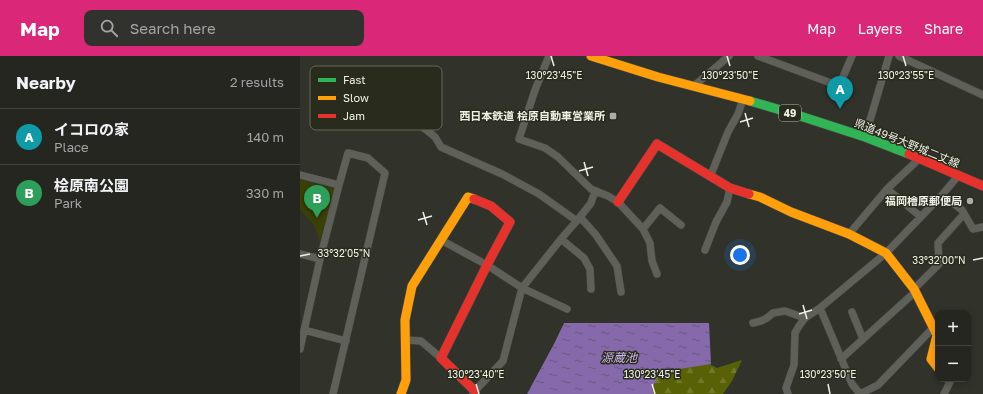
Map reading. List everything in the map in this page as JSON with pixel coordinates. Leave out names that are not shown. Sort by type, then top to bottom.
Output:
[{"type":"street","points":[[549,56],[535,90],[519,139],[545,148],[558,157],[591,190],[608,196],[618,202],[643,229],[650,243],[652,261],[657,274]]},
{"type":"street","name":"県道49号大野城二丈線","points":[[591,56],[603,58],[658,76],[743,99],[865,137],[983,186]]},
{"type":"street","points":[[694,86],[729,56]]},
{"type":"street","points":[[758,56],[839,86],[852,56]]},
{"type":"street","points":[[865,137],[889,56]]},
{"type":"street","points":[[899,56],[983,95]]},
{"type":"street","points":[[710,177],[728,132],[738,114],[743,99]]},
{"type":"street","points":[[428,130],[435,136],[440,147],[502,174],[579,219],[596,235],[617,266],[621,292]]},
{"type":"street","points":[[618,202],[657,144],[730,188],[760,197],[791,212],[849,234],[886,253],[915,291],[937,335],[931,359],[935,364]]},
{"type":"street","points":[[300,349],[320,259],[348,153],[368,158],[385,173],[333,394]]},
{"type":"street","points":[[849,234],[887,189],[919,159]]},
{"type":"street","points":[[300,175],[339,185]]},
{"type":"street","points":[[788,394],[786,388],[794,365],[795,333],[805,318],[820,308],[886,253],[942,195],[958,176]]},
{"type":"street","points":[[705,250],[716,222],[727,202],[730,188]]},
{"type":"street","points":[[887,189],[921,217]]},
{"type":"street","points":[[406,340],[421,341],[441,358],[474,392],[503,361],[522,288],[561,238],[592,203],[595,191]]},
{"type":"street","points":[[942,195],[962,210],[972,229],[983,228]]},
{"type":"street","points":[[401,394],[406,380],[406,320],[412,286],[468,197],[491,206],[510,222],[441,358]]},
{"type":"street","points":[[643,229],[660,208],[681,225]]},
{"type":"street","points":[[841,358],[915,291],[939,264],[938,243],[964,214]]},
{"type":"street","points":[[561,238],[584,258],[590,269],[591,289]]},
{"type":"street","points":[[441,240],[522,288],[567,309]]},
{"type":"street","points":[[300,254],[320,259]]},
{"type":"street","points":[[820,308],[852,384],[860,394],[878,385],[933,328]]},
{"type":"street","points":[[753,323],[767,318],[773,313],[785,311],[805,318]]},
{"type":"street","points":[[852,312],[863,339]]},
{"type":"street","points":[[304,330],[346,341]]},
{"type":"street","points":[[944,394],[950,382]]},
{"type":"green space","points":[[300,180],[335,189],[320,241],[314,225],[300,209]]},
{"type":"green space","points":[[700,359],[717,368],[742,360],[732,381],[723,394],[648,394],[659,364]]},
{"type":"water","name":"源蔵池","points":[[564,323],[709,323],[711,364],[660,372],[652,389],[654,394],[527,394]]},
{"type":"traffic: fast","points":[[750,101],[865,137],[909,154]]},
{"type":"traffic: slow","points":[[591,56],[658,77],[750,101]]},
{"type":"traffic: slow","points":[[749,194],[760,197],[791,212],[849,234],[886,253],[914,289],[937,335],[931,359],[935,364]]},
{"type":"traffic: slow","points":[[401,394],[406,380],[405,320],[412,286],[468,197],[474,199]]},
{"type":"traffic: jam","points":[[618,202],[657,144],[730,188],[749,194]]},
{"type":"traffic: jam","points":[[909,154],[983,186]]},
{"type":"traffic: jam","points":[[474,199],[491,206],[510,222],[441,358],[475,391]]},
{"type":"place","name":"イコロの家","points":[[840,109]]},
{"type":"place","name":"西日本鉄道 桧原自動車営業所","points":[[613,116]]},
{"type":"place","name":"福岡檜原郵便局","points":[[970,201]]},
{"type":"place","name":"桧原南公園","points":[[317,218]]}]
